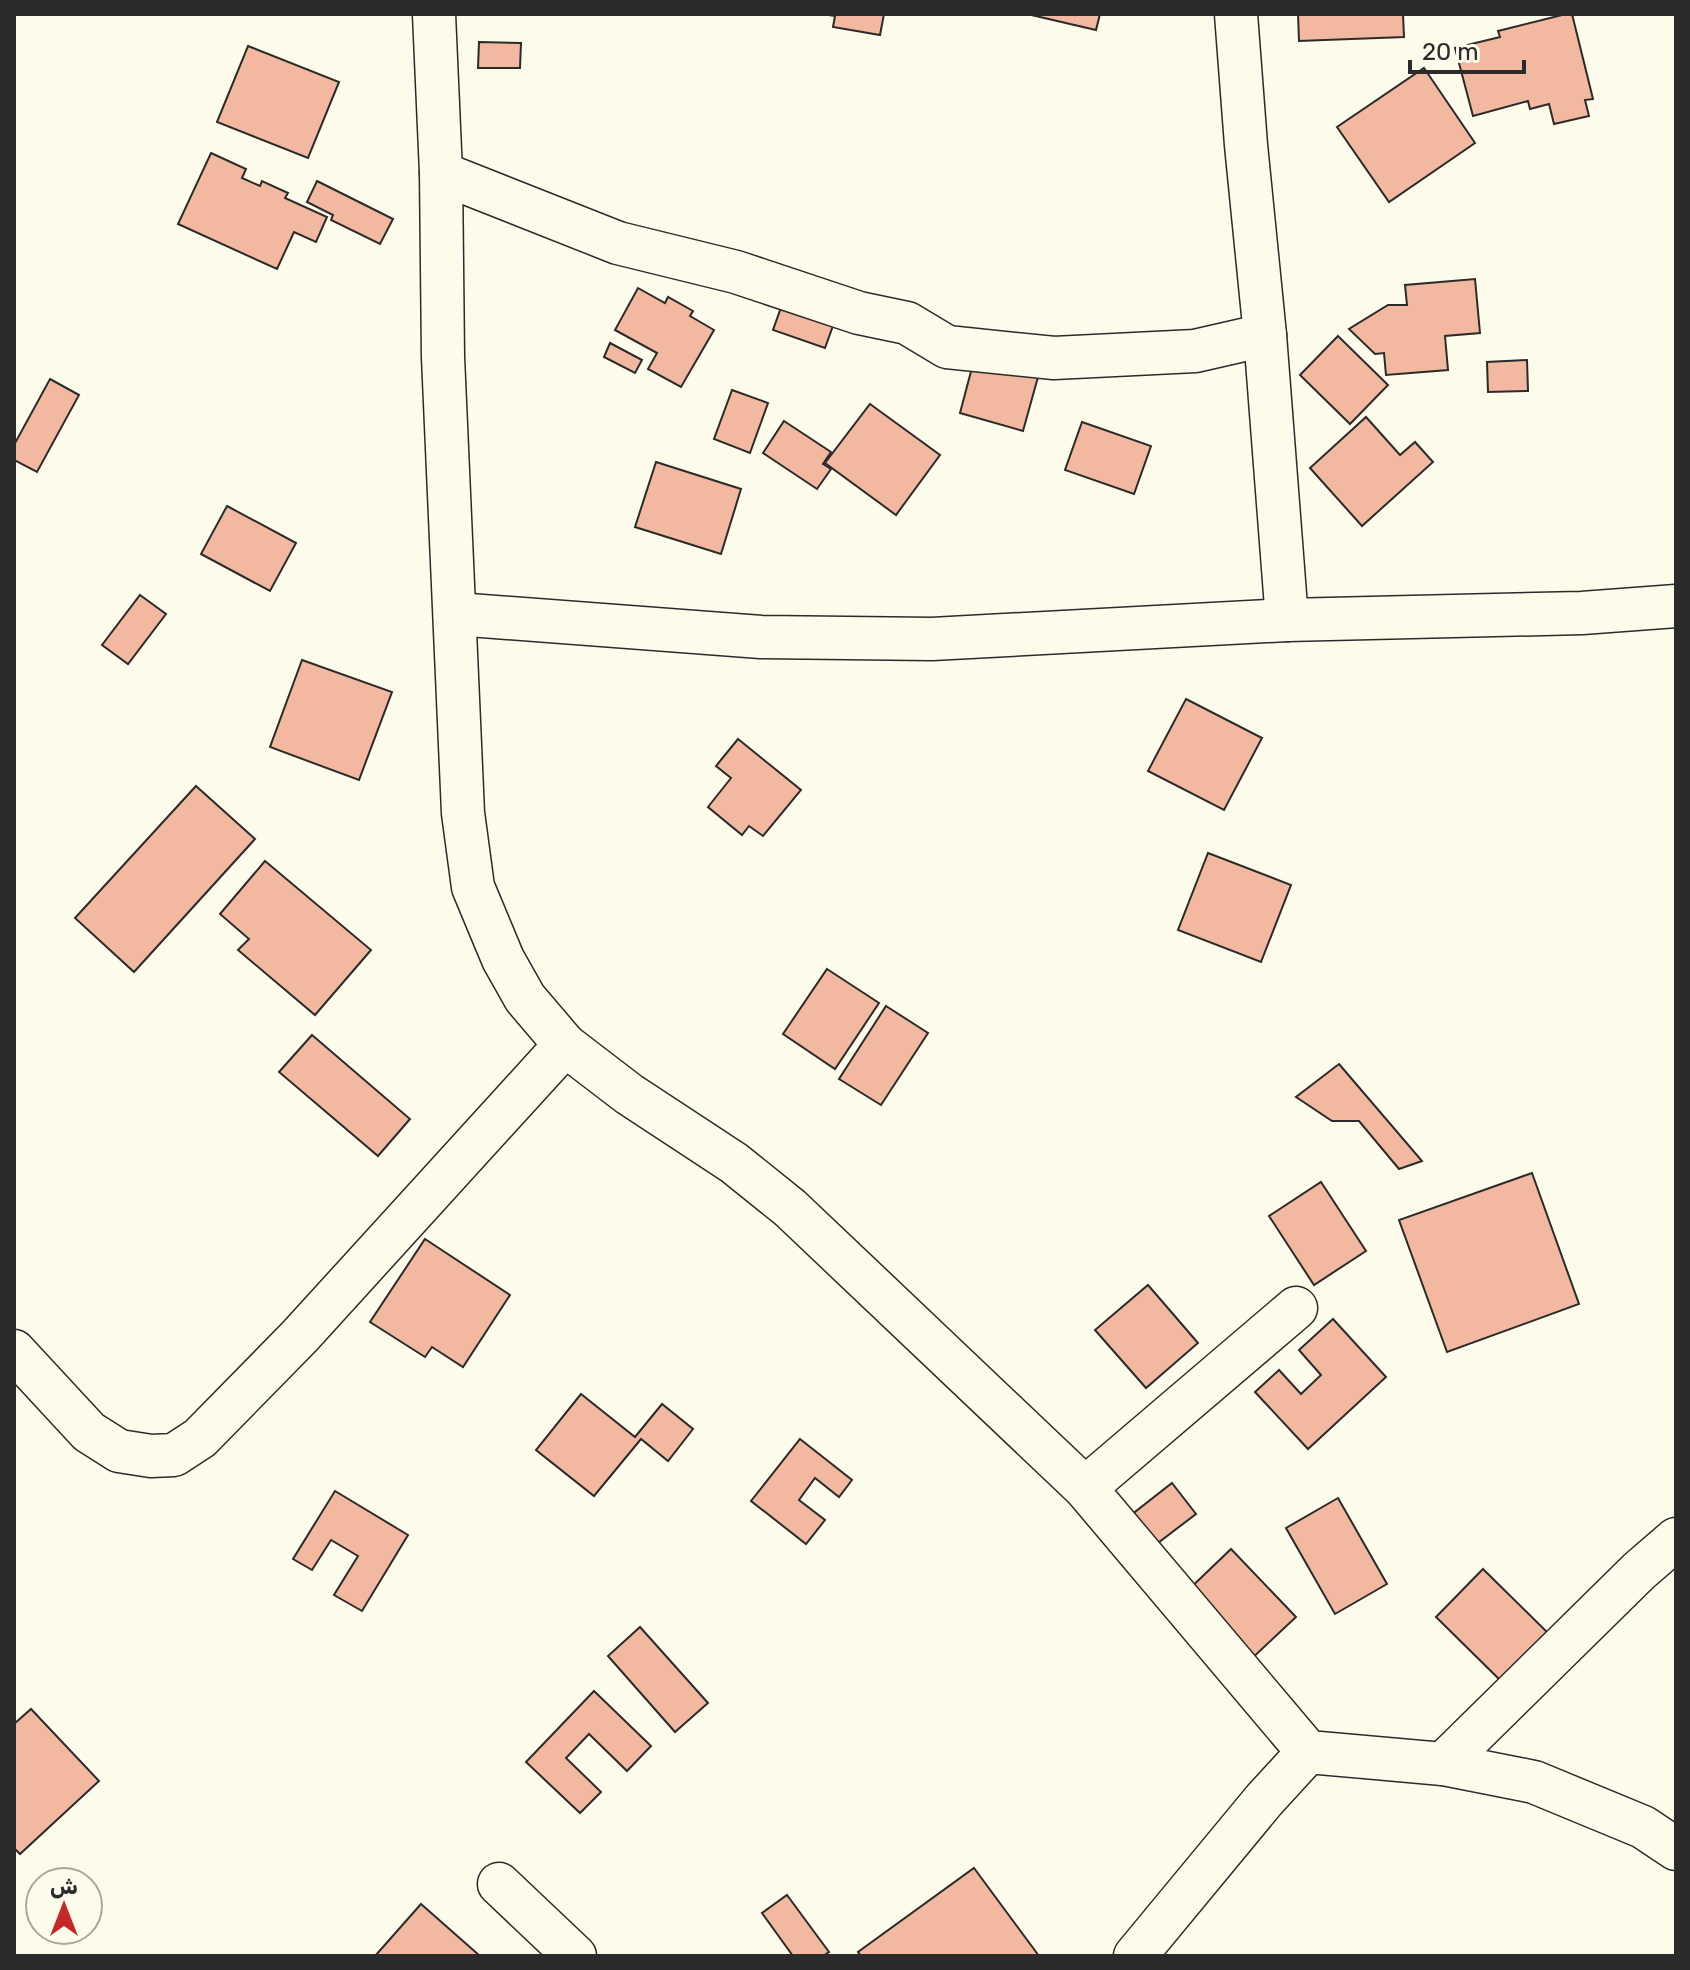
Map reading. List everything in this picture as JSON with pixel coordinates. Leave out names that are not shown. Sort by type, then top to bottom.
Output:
[{"type":"street","points":[[434,14],[441,173],[443,357],[463,813],[473,887],[503,959],[525,998],[565,1045],[629,1094],[734,1163],[790,1208],[1085,1488],[1308,1752],[1443,1764],[1534,1782],[1643,1827],[1676,1849]]},
{"type":"street","points":[[1236,14],[1287,620]]},
{"type":"street","points":[[441,173],[618,243],[736,272],[859,313],[907,323],[947,347],[1054,358],[1195,351],[1265,335]]},
{"type":"street","points":[[456,614],[761,637],[917,639],[1287,620],[1582,613],[1676,606]]},
{"type":"street","points":[[14,1351],[89,1432],[109,1445],[119,1451],[151,1456],[174,1455],[200,1438],[300,1336],[565,1045]]},
{"type":"street","points":[[1085,1488],[1296,1308]]},
{"type":"street","points":[[1443,1764],[1639,1571],[1676,1539]]},
{"type":"street","points":[[1135,1956],[1264,1800],[1308,1752]]},
{"type":"street","points":[[499,1884],[575,1956]]},
{"type":"building","points":[[822,14],[884,14],[880,35],[833,27],[835,16]]},
{"type":"building","points":[[1027,14],[1100,14],[1096,30]]},
{"type":"building","points":[[1298,14],[1403,14],[1404,37],[1299,41]]},
{"type":"building","points":[[1572,14],[1593,99],[1585,100],[1589,116],[1554,124],[1549,104],[1530,109],[1528,101],[1473,116],[1455,48],[1500,37],[1498,31]]},
{"type":"building","points":[[479,42],[521,43],[520,68],[478,68]]},
{"type":"building","points":[[248,46],[339,82],[308,158],[217,122]]},
{"type":"building","points":[[1424,68],[1475,143],[1389,202],[1337,127]]},
{"type":"building","points":[[211,153],[246,169],[242,178],[260,186],[262,181],[288,193],[285,198],[327,217],[316,242],[294,232],[277,269],[178,224]]},
{"type":"building","points":[[317,181],[393,219],[380,244],[331,220],[333,215],[307,202]]},
{"type":"building","points":[[1475,279],[1480,333],[1445,336],[1448,370],[1386,375],[1384,353],[1375,354],[1349,329],[1388,305],[1407,305],[1405,285]]},
{"type":"building","points":[[638,288],[665,303],[668,297],[693,311],[690,316],[714,330],[681,387],[648,369],[657,353],[615,330]]},
{"type":"building","points":[[783,302],[835,320],[825,348],[773,330]]},
{"type":"building","points":[[1338,336],[1388,385],[1350,424],[1300,375]]},
{"type":"building","points":[[610,343],[642,360],[635,373],[604,357]]},
{"type":"building","points":[[974,360],[1038,377],[1023,431],[960,413]]},
{"type":"building","points":[[1527,360],[1528,391],[1488,392],[1487,362]]},
{"type":"building","points":[[50,379],[79,395],[37,472],[14,460],[14,445]]},
{"type":"building","points":[[732,390],[768,403],[750,453],[714,439]]},
{"type":"building","points":[[870,404],[940,455],[896,515],[825,463]]},
{"type":"building","points":[[1366,417],[1400,455],[1415,442],[1433,462],[1362,526],[1310,468]]},
{"type":"building","points":[[784,421],[831,452],[823,464],[831,469],[817,489],[763,453]]},
{"type":"building","points":[[1082,422],[1151,446],[1134,494],[1065,470]]},
{"type":"building","points":[[656,462],[741,489],[721,554],[635,527]]},
{"type":"building","points":[[227,506],[296,543],[270,591],[201,554]]},
{"type":"building","points":[[140,595],[166,614],[128,664],[102,645]]},
{"type":"building","points":[[302,660],[392,692],[359,780],[270,747]]},
{"type":"building","points":[[1186,699],[1262,738],[1224,810],[1148,771]]},
{"type":"building","points":[[738,739],[801,790],[763,836],[749,826],[742,835],[708,807],[731,778],[716,766]]},
{"type":"building","points":[[196,786],[255,839],[134,972],[75,918]]},
{"type":"building","points":[[1208,853],[1291,885],[1261,962],[1178,930]]},
{"type":"building","points":[[265,861],[371,950],[315,1015],[238,950],[249,939],[220,914]]},
{"type":"building","points":[[827,969],[879,1003],[835,1069],[783,1034]]},
{"type":"building","points":[[886,1006],[928,1033],[881,1105],[839,1079]]},
{"type":"building","points":[[312,1035],[410,1119],[378,1156],[279,1072]]},
{"type":"building","points":[[1339,1064],[1422,1161],[1399,1169],[1359,1121],[1332,1121],[1296,1097]]},
{"type":"building","points":[[1532,1173],[1579,1304],[1447,1352],[1399,1220]]},
{"type":"building","points":[[1321,1182],[1366,1251],[1314,1285],[1269,1216]]},
{"type":"building","points":[[425,1239],[510,1295],[463,1367],[432,1347],[425,1357],[370,1322]]},
{"type":"building","points":[[1148,1285],[1198,1343],[1146,1388],[1095,1330]]},
{"type":"building","points":[[1333,1319],[1386,1377],[1308,1449],[1255,1392],[1279,1370],[1301,1394],[1321,1375],[1299,1350]]},
{"type":"building","points":[[581,1394],[635,1437],[662,1404],[693,1429],[668,1461],[641,1439],[594,1496],[536,1450]]},
{"type":"building","points":[[800,1439],[852,1480],[839,1497],[815,1478],[799,1500],[825,1520],[806,1544],[751,1501]]},
{"type":"building","points":[[1172,1483],[1196,1514],[1150,1549],[1126,1519]]},
{"type":"building","points":[[335,1491],[408,1535],[362,1611],[334,1595],[358,1556],[331,1540],[312,1570],[293,1559]]},
{"type":"building","points":[[1338,1498],[1387,1584],[1335,1614],[1286,1528]]},
{"type":"building","points":[[1231,1549],[1296,1617],[1248,1662],[1183,1595]]},
{"type":"building","points":[[1483,1569],[1549,1634],[1502,1682],[1436,1617]]},
{"type":"building","points":[[640,1627],[708,1703],[675,1732],[608,1656]]},
{"type":"building","points":[[594,1691],[651,1746],[627,1771],[589,1734],[566,1758],[601,1792],[580,1813],[526,1762]]},
{"type":"building","points":[[31,1709],[99,1781],[20,1854],[14,1848],[14,1724]]},
{"type":"building","points":[[974,1868],[1039,1956],[861,1956],[858,1952]]},
{"type":"building","points":[[787,1895],[829,1952],[823,1956],[793,1956],[762,1913]]},
{"type":"building","points":[[421,1904],[480,1956],[375,1956]]}]
